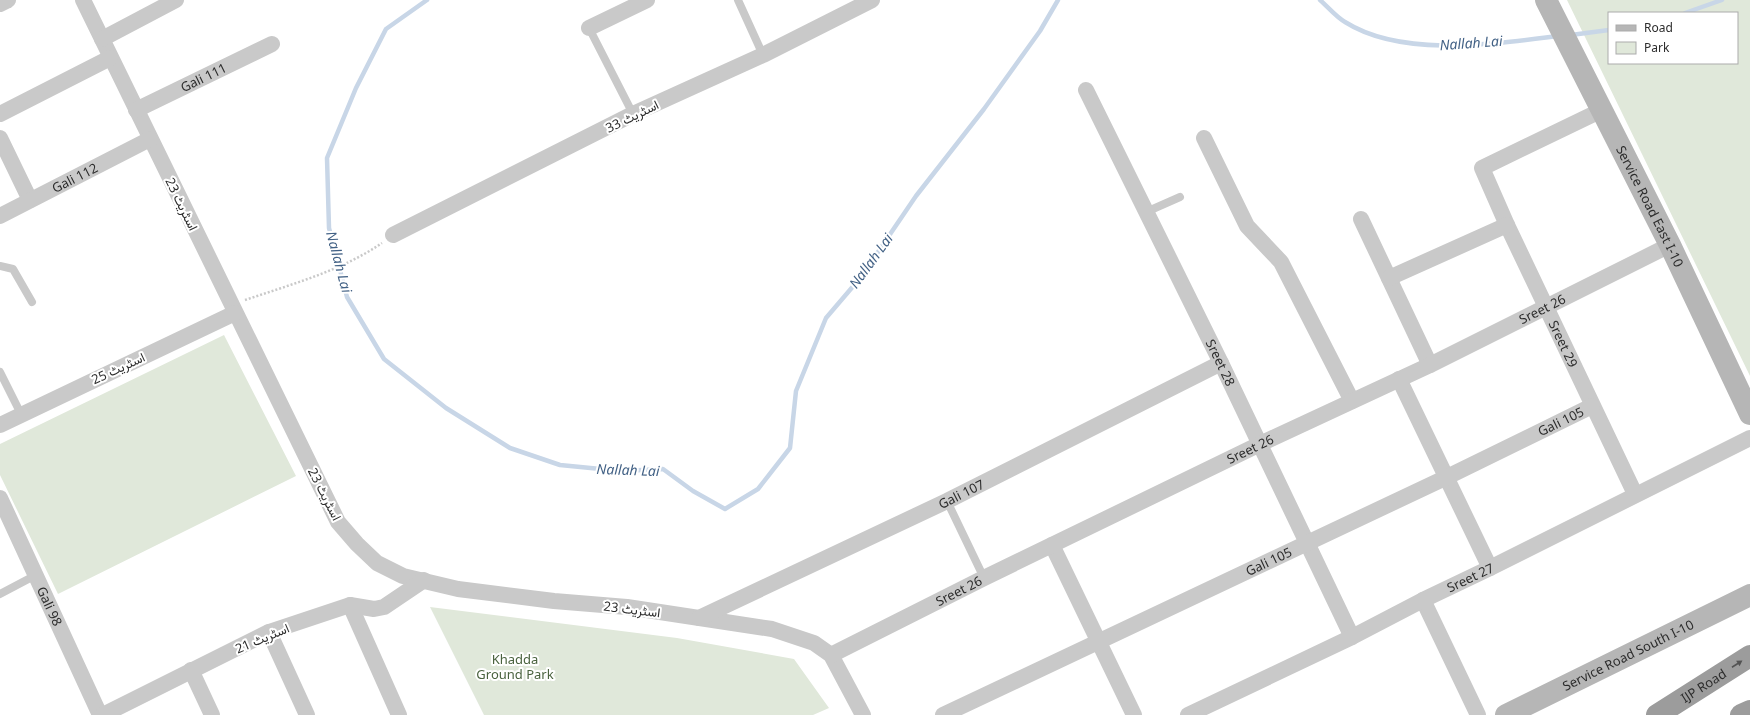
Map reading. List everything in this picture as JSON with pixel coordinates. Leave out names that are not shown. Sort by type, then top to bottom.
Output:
[{"type":"highway","name":"IJP Road","points":[[1658,715],[1750,656]]},
{"type":"highway","points":[[1741,715],[1750,711]]},
{"type":"main road","name":"Service Road East I-10","points":[[1546,0],[1670,244],[1750,414]]},
{"type":"main road","name":"Service Road South I-10","points":[[1506,715],[1750,595]]},
{"type":"street","points":[[0,4],[8,0]]},
{"type":"street","name":"اسٹریٹ 23","points":[[83,0],[338,522],[357,544],[377,563],[402,576],[458,589],[554,601],[627,607],[772,629],[814,643],[831,654]]},
{"type":"street","points":[[102,38],[176,0]]},
{"type":"street","points":[[589,28],[647,0]]},
{"type":"street","name":"اسٹریٹ 33","points":[[393,235],[633,114],[763,55],[872,0]]},
{"type":"street","name":"Gali 111","points":[[136,110],[272,44]]},
{"type":"street","points":[[0,114],[110,58]]},
{"type":"street","name":"Sreet 28","points":[[1086,90],[1221,363],[1352,637]]},
{"type":"street","name":"Sreet 29","points":[[1602,110],[1484,165],[1482,172],[1634,494]]},
{"type":"street","points":[[0,138],[30,200]]},
{"type":"street","points":[[1204,138],[1247,226],[1281,262],[1352,401]]},
{"type":"street","name":"Gali 112","points":[[0,216],[150,139]]},
{"type":"street","points":[[1361,220],[1430,365]]},
{"type":"street","points":[[1389,278],[1507,225]]},
{"type":"street","name":"Sreet 26","points":[[831,654],[1260,444],[1430,365],[1670,244]]},
{"type":"street","name":"اسٹریٹ 25","points":[[0,425],[233,308]]},
{"type":"street","name":"Gali 107","points":[[699,618],[947,501],[1221,363]]},
{"type":"street","points":[[1399,379],[1445,478],[1490,568]]},
{"type":"street","name":"Gali 105","points":[[943,715],[1445,478],[1592,406]]},
{"type":"street","name":"Sreet 27","points":[[1188,715],[1352,637],[1634,494],[1750,438]]},
{"type":"street","name":"Gali 98","points":[[0,498],[100,715]]},
{"type":"street","points":[[1052,545],[1134,715]]},
{"type":"street","name":"اسٹریٹ 21","points":[[103,715],[270,632],[350,605],[374,609],[384,607],[424,580]]},
{"type":"street","points":[[1423,600],[1478,715]]},
{"type":"street","points":[[350,605],[399,715]]},
{"type":"street","points":[[270,632],[308,715]]},
{"type":"street","points":[[831,654],[862,715]]},
{"type":"street","points":[[191,670],[212,715]]},
{"type":"lane","points":[[738,0],[763,55]]},
{"type":"lane","points":[[589,28],[633,114]]},
{"type":"lane","points":[[1146,212],[1180,198]]},
{"type":"lane","points":[[0,266],[13,269],[32,302]]},
{"type":"lane","points":[[0,372],[21,414]]},
{"type":"lane","points":[[947,501],[984,578]]},
{"type":"lane","points":[[0,594],[36,575]]},
{"type":"path","points":[[233,308],[314,277],[364,255],[393,235]]},
{"type":"green space","points":[[1567,0],[1750,0],[1750,376]]},
{"type":"green space","points":[[224,335],[296,476],[58,594],[0,475],[0,444]]},
{"type":"green space","name":"Khadda Ground Park","points":[[430,607],[677,638],[794,659],[829,708],[813,715],[484,715]]},
{"type":"waterway","name":"Nallah Lai","points":[[427,0],[386,29],[356,88],[327,158],[329,228],[347,297],[384,359],[446,408],[510,448],[560,465],[621,471],[663,469],[693,491],[725,509],[758,489],[790,448],[796,391],[826,318],[861,277],[916,196],[984,109],[1040,31],[1058,0]]},
{"type":"waterway","name":"Nallah Lai","points":[[1320,0],[1335,15],[1345,22],[1368,33],[1393,40],[1449,46],[1478,45],[1558,36]]},
{"type":"waterway","name":"Nallah Lai","points":[[1688,12],[1722,0]]},
{"type":"waterway","name":"Nallah Lai","points":[[1571,35],[1608,30]]}]
